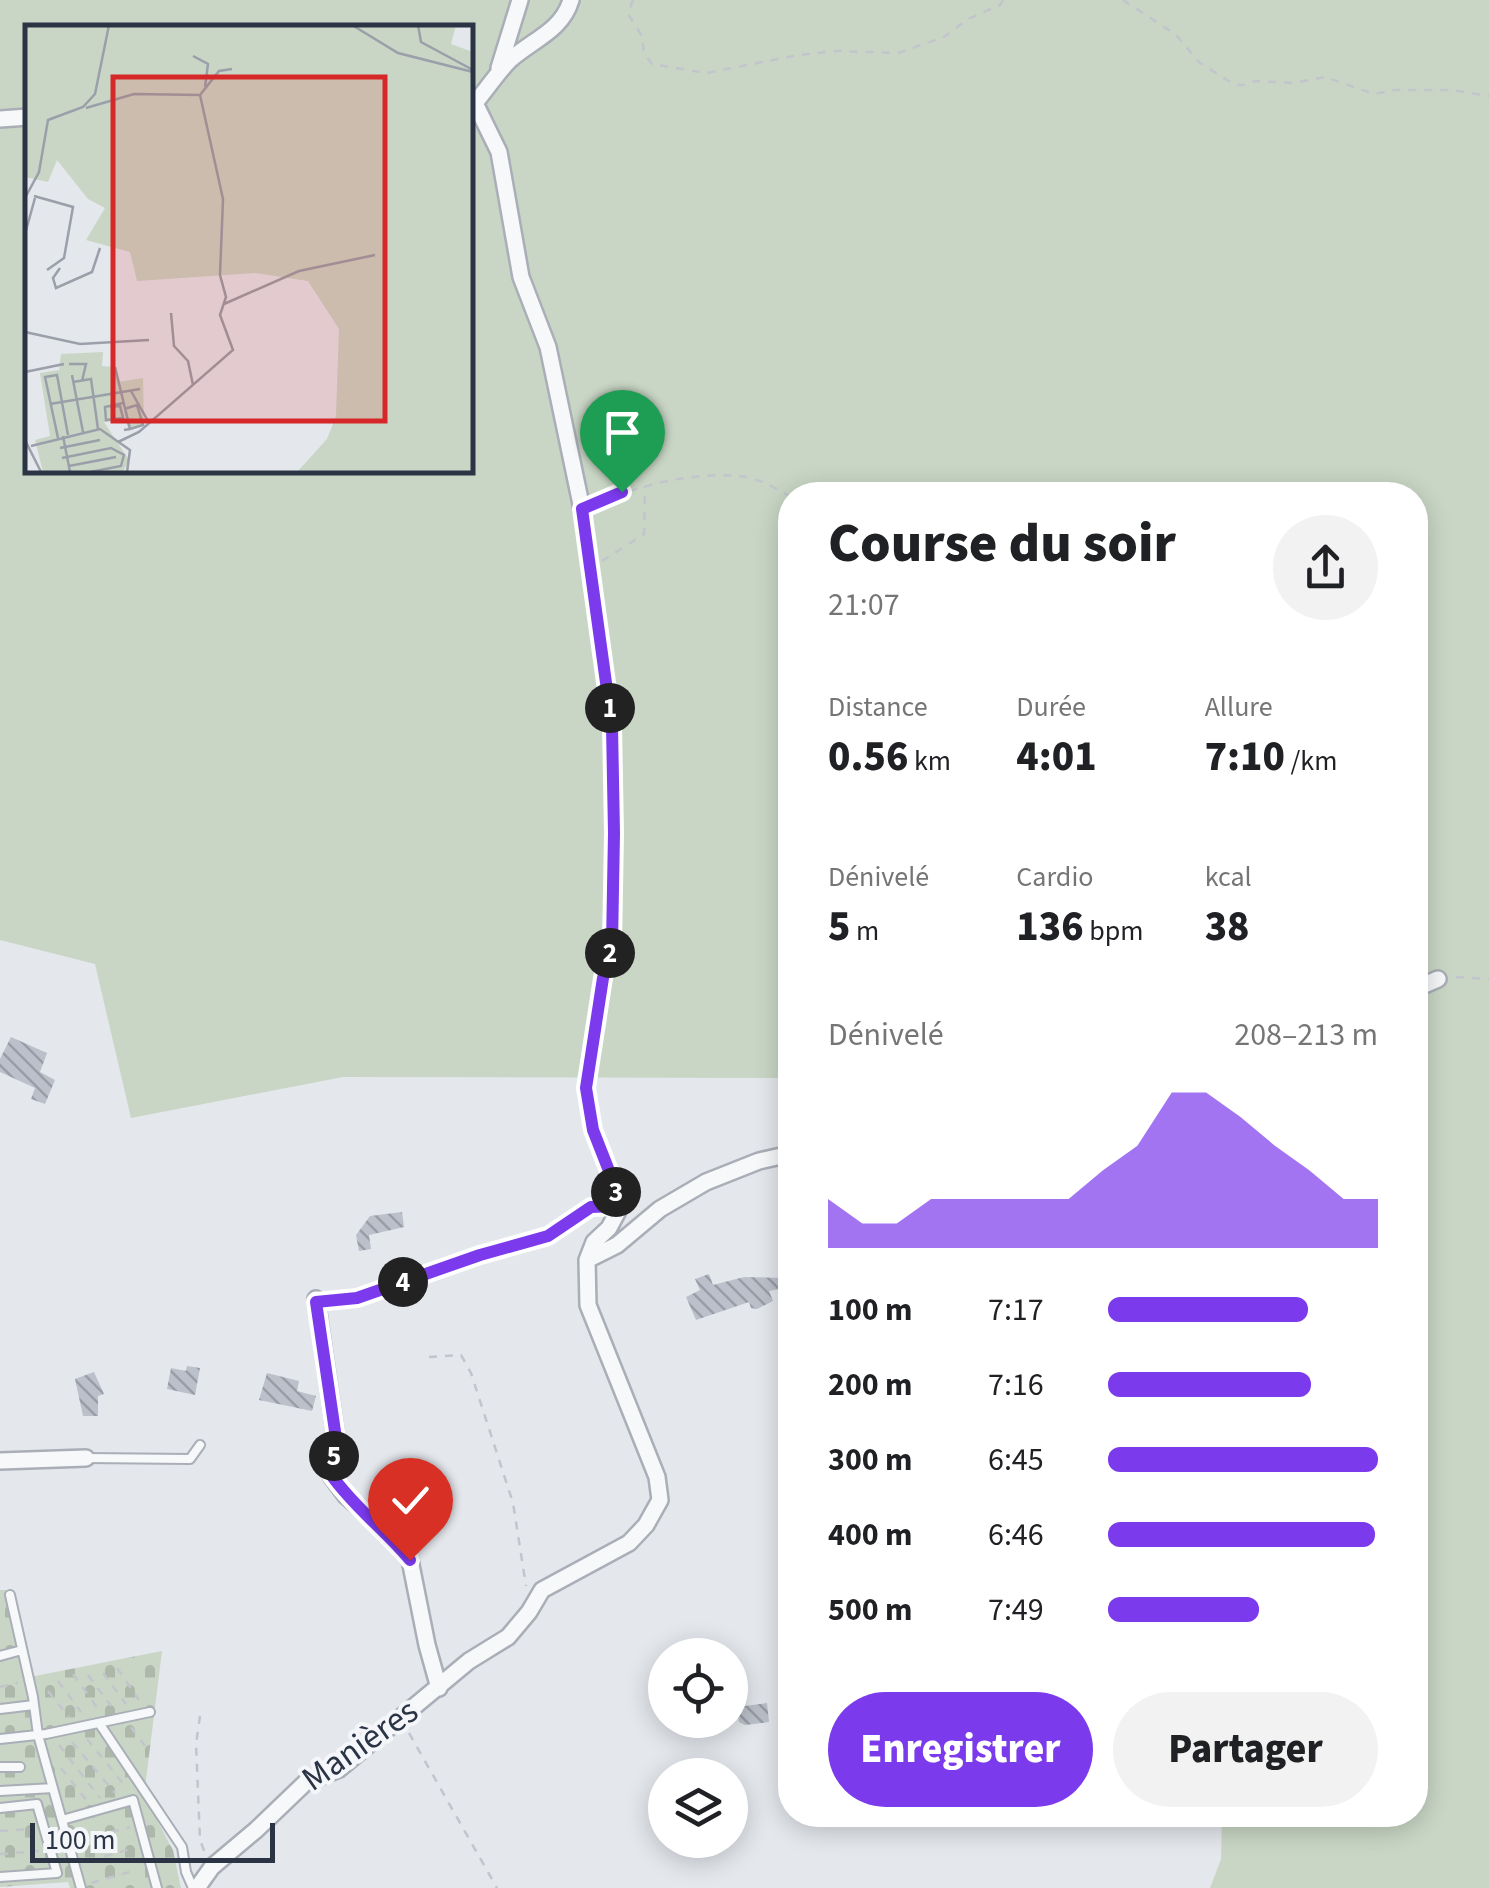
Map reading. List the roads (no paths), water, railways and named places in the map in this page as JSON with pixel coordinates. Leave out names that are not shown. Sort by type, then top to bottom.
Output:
[{"type":"street","points":[[501,72],[520,0]]},
{"type":"street","points":[[571,0],[567,13],[548,34],[511,60],[473,104],[499,152],[520,277],[548,346],[582,509]]},
{"type":"street","points":[[0,119],[25,118]]},
{"type":"street","points":[[1428,983],[1438,979]]},
{"type":"street","points":[[587,1260],[617,1245],[660,1209],[706,1182],[758,1160],[778,1156]]},
{"type":"street","points":[[587,1260],[594,1242],[609,1228],[618,1204]]},
{"type":"street","name":"Manières","points":[[195,1888],[212,1866],[305,1783],[339,1769],[469,1661],[508,1636],[542,1590],[629,1543],[646,1525],[660,1500],[657,1477],[588,1305],[587,1260]]},
{"type":"street","points":[[316,1301],[336,1438],[332,1476],[410,1560],[426,1645],[439,1688]]},
{"type":"street","points":[[0,1461],[86,1458]]},
{"type":"lane","points":[[582,509],[612,726],[614,833],[612,944],[586,1088],[593,1130],[618,1204]]},
{"type":"lane","points":[[86,1458],[190,1459],[200,1445]]},
{"type":"lane","points":[[10,1594],[38,1735],[80,1887]]},
{"type":"lane","points":[[0,1656],[22,1650]]},
{"type":"lane","points":[[0,1708],[34,1705]]},
{"type":"lane","points":[[0,1739],[50,1734],[149,1712]]},
{"type":"lane","points":[[99,1723],[182,1847],[195,1888]]},
{"type":"lane","points":[[0,1767],[20,1767]]},
{"type":"lane","points":[[0,1792],[53,1788]]},
{"type":"lane","points":[[62,1820],[133,1800],[157,1888]]},
{"type":"lane","points":[[0,1808],[37,1804],[56,1874],[0,1878]]}]
